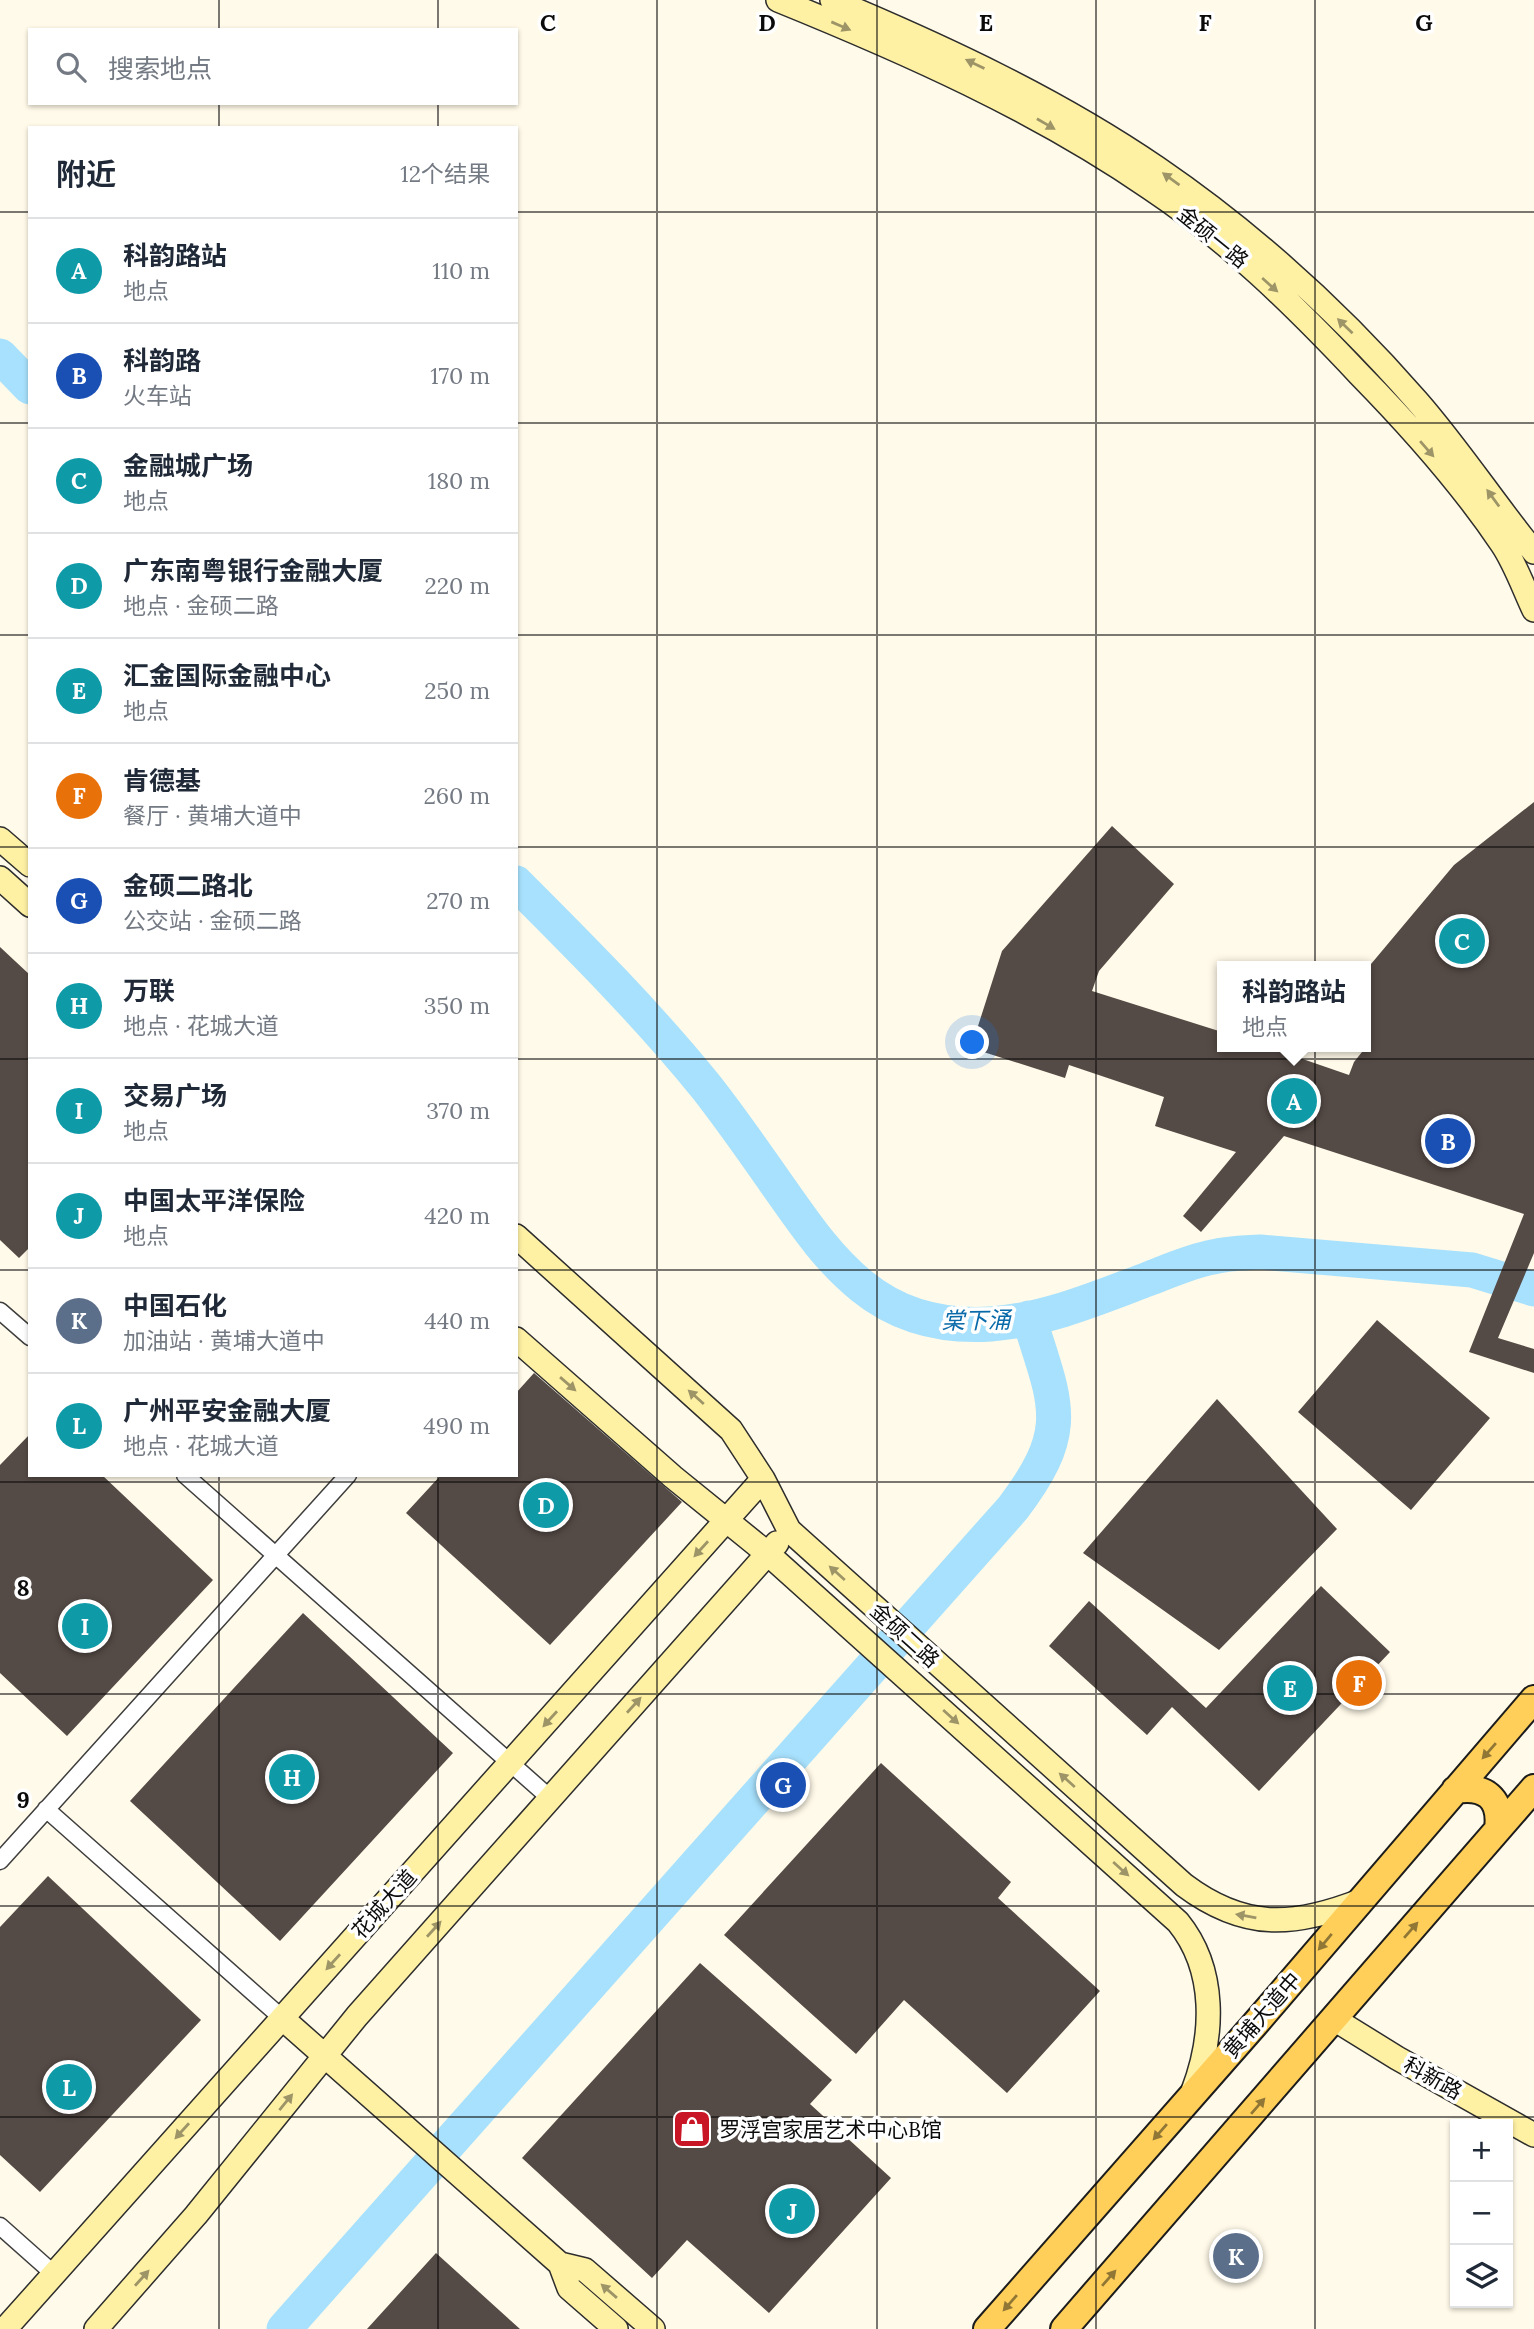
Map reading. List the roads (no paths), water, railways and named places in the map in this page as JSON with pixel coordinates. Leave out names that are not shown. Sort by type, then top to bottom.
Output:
[{"type":"main road","name":"黄埔大道中","points":[[987,2329],[1534,1699]]},
{"type":"main road","points":[[1064,2329],[1534,1788]]},
{"type":"main road","points":[[1455,1790],[1473,1789],[1490,1796],[1498,1811],[1498,1829]]},
{"type":"street","name":"金硕一路","points":[[778,0],[921,61],[1037,119],[1151,188],[1194,220],[1277,290],[1386,401],[1443,467],[1503,545],[1534,610]]},
{"type":"street","name":"金硕一路","points":[[832,0],[924,39],[1045,100],[1155,167],[1202,201],[1284,268],[1361,341],[1418,402],[1534,552]]},
{"type":"street","points":[[0,839],[28,863]]},
{"type":"street","points":[[0,878],[28,903]]},
{"type":"street","name":"金硕二路","points":[[518,1238],[720,1419],[741,1443],[789,1530],[1184,1885],[1217,1908],[1243,1917],[1275,1920],[1314,1916],[1360,1901]]},
{"type":"street","points":[[0,1311],[26,1328]]},
{"type":"street","name":"金硕二路","points":[[518,1341],[726,1521],[768,1554],[1165,1908],[1187,1933],[1200,1958],[1206,1980],[1208,2009],[1205,2054],[1191,2097]]},
{"type":"street","points":[[187,1477],[551,1799]]},
{"type":"street","points":[[0,1861],[346,1477]]},
{"type":"street","name":"花城大道","points":[[5,2329],[762,1479]]},
{"type":"street","points":[[96,2329],[196,2215],[324,2055],[397,1970],[789,1530]]},
{"type":"street","points":[[46,1810],[560,2264],[585,2270],[653,2329]]},
{"type":"street","name":"科新路","points":[[1334,2019],[1397,2058],[1534,2135]]},
{"type":"street","points":[[0,2226],[54,2274]]},
{"type":"street","points":[[560,2264],[569,2288],[616,2329]]},
{"type":"waterway","name":"棠下涌","points":[[0,356],[28,385]]},
{"type":"waterway","name":"棠下涌","points":[[518,885],[614,983],[685,1061],[807,1227],[839,1265],[877,1297],[907,1313],[956,1324],[1011,1322],[1071,1307],[1197,1261],[1260,1252],[1472,1270],[1534,1289]]},
{"type":"waterway","points":[[284,2329],[1013,1508],[1045,1457],[1052,1436],[1054,1416],[1052,1396],[1029,1318]]},
{"type":"place","name":"金融城广场","points":[[1462,941]]},
{"type":"place","name":"科韵路站","points":[[1294,1101]]},
{"type":"place","name":"科韵路","points":[[1448,1141]]},
{"type":"place","name":"广东南粤银行金融大厦","points":[[546,1505]]},
{"type":"place","name":"交易广场","points":[[85,1626]]},
{"type":"place","name":"肯德基","points":[[1359,1683]]},
{"type":"place","name":"汇金国际金融中心","points":[[1290,1688]]},
{"type":"place","name":"万联","points":[[292,1777]]},
{"type":"place","name":"金硕二路北","points":[[783,1785]]},
{"type":"place","name":"广州平安金融大厦","points":[[69,2087]]},
{"type":"place","name":"罗浮宫家居艺术中心B馆","points":[[692,2129]]},
{"type":"place","name":"中国太平洋保险","points":[[792,2211]]},
{"type":"place","name":"中国石化","points":[[1236,2256]]}]
